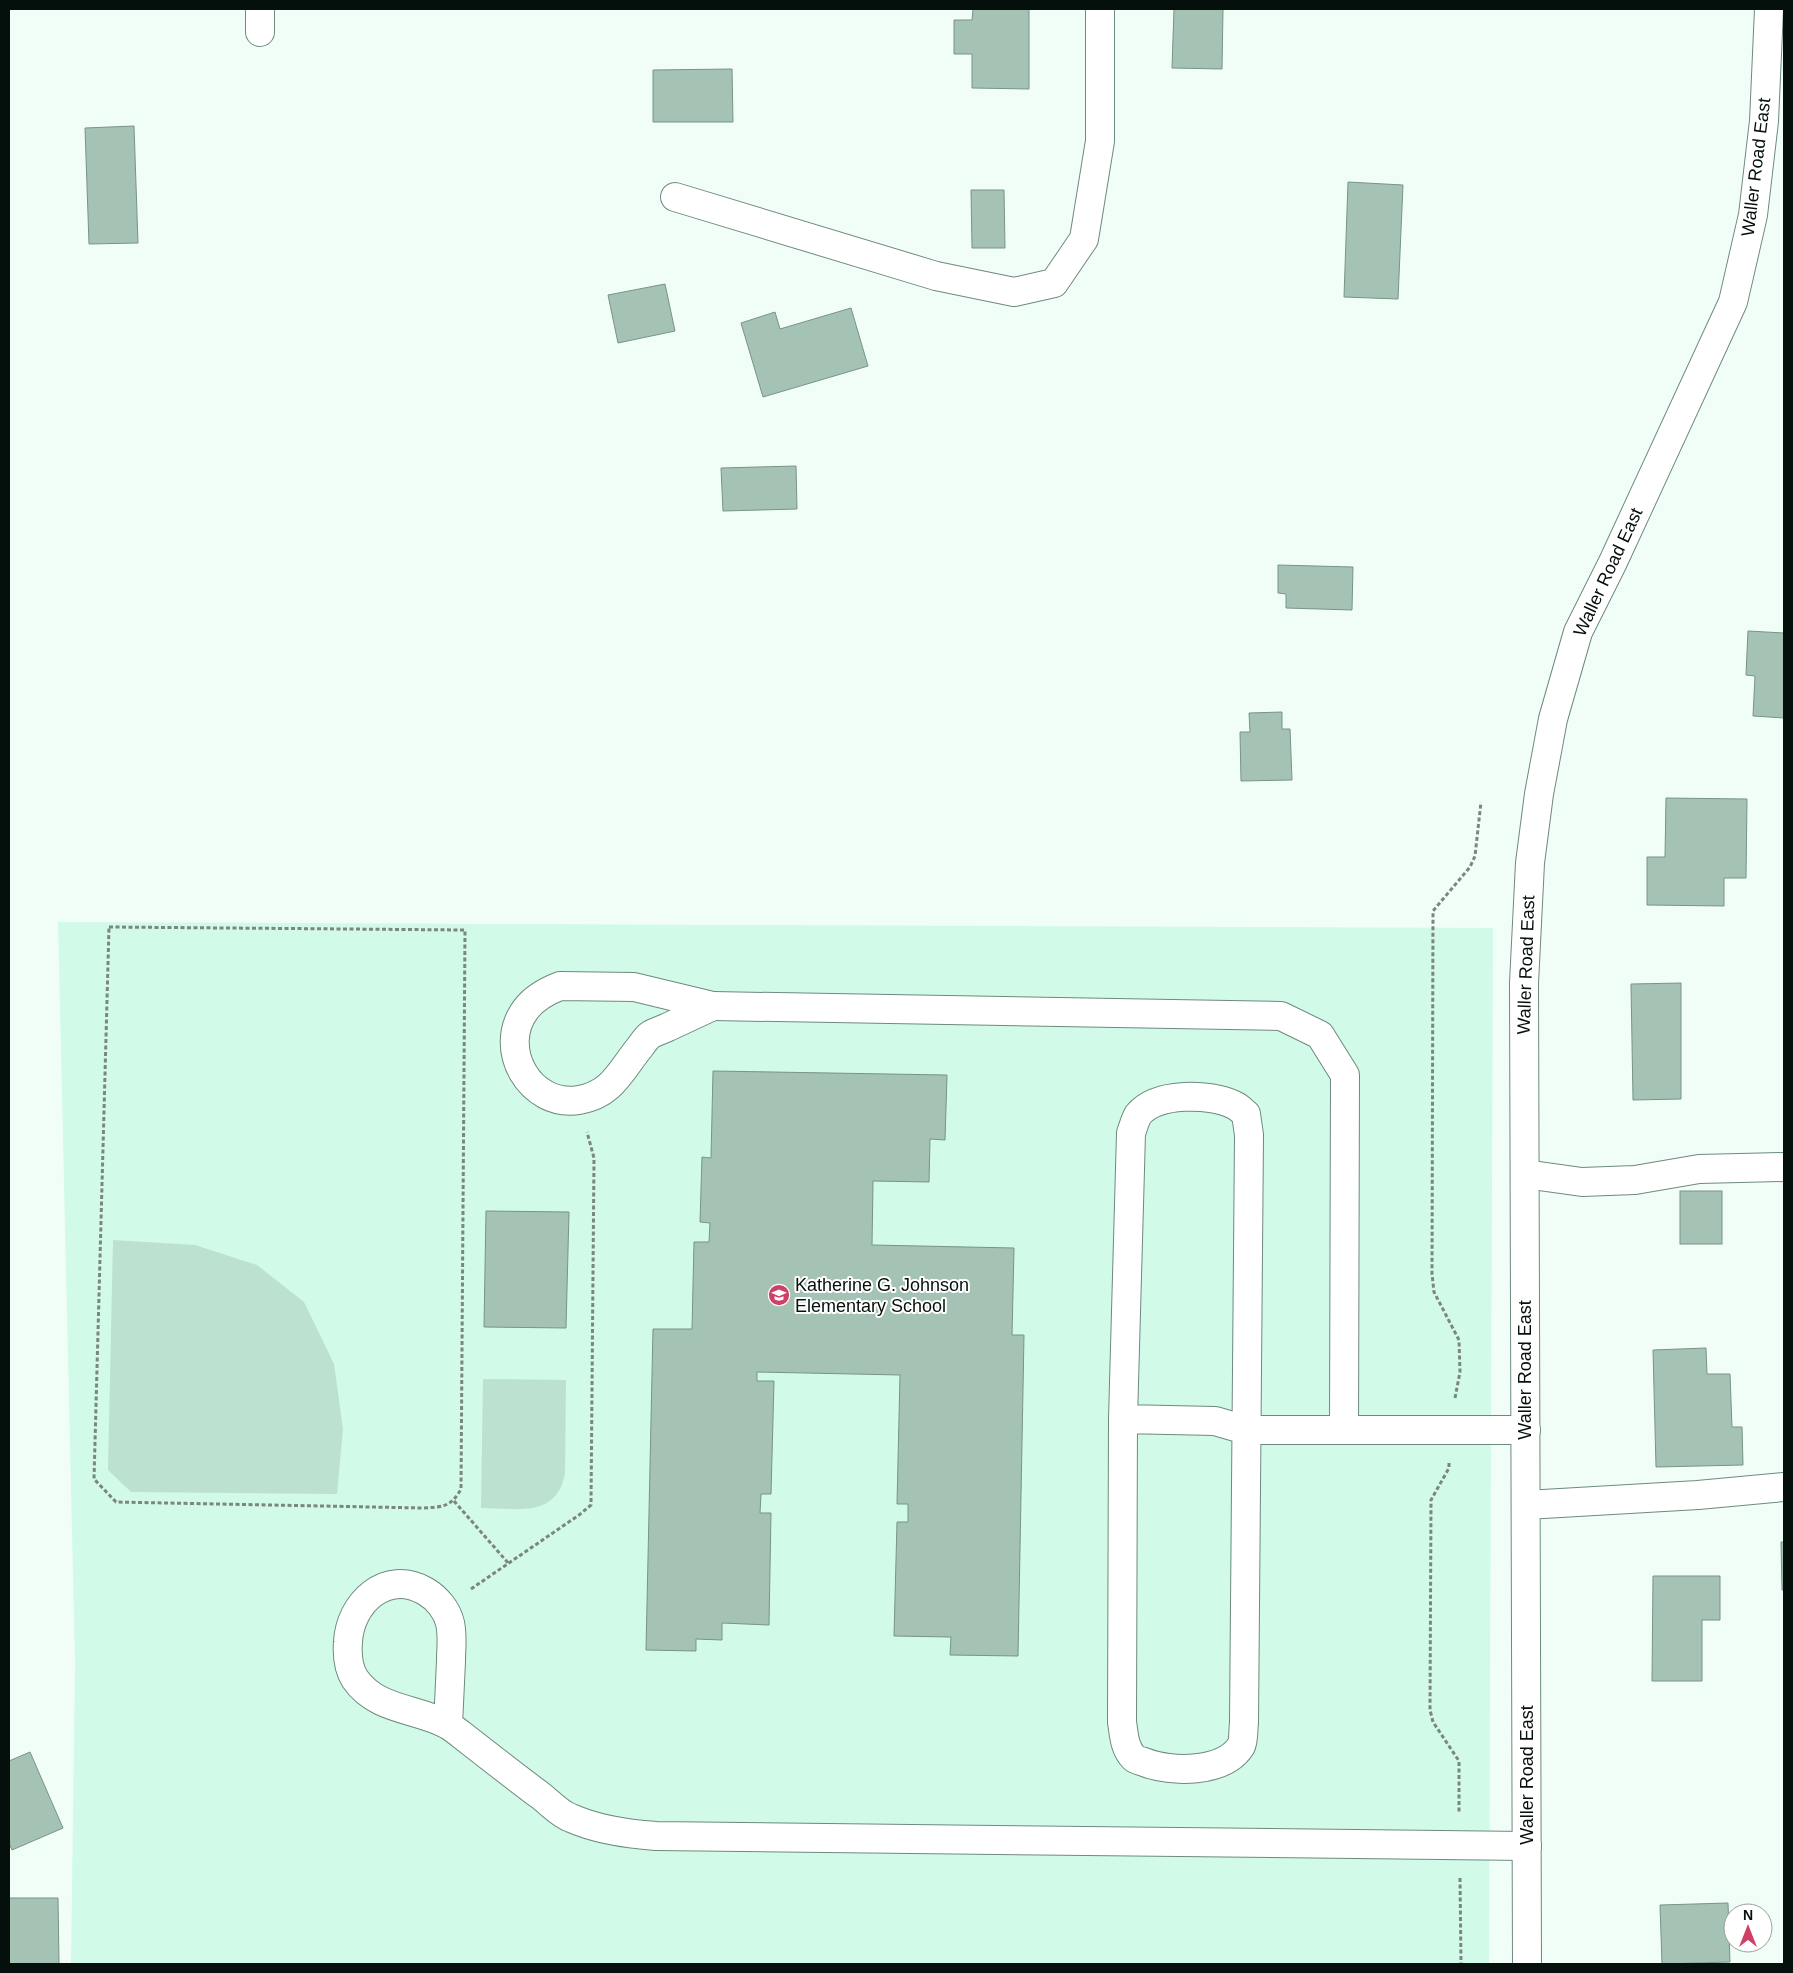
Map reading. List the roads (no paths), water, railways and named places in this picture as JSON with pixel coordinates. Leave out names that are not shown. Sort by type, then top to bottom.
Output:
[{"type":"street","points":[[675,197],[936,276],[1014,292],[1054,283],[1084,240],[1100,141],[1100,9]]},
{"type":"street","name":"Waller Road East","points":[[1527,1964],[1524,983],[1530,863],[1539,794],[1553,720],[1578,632],[1613,562],[1732,302],[1753,215],[1764,121],[1769,9]]},
{"type":"street","points":[[712,1006],[650,1036],[631,1058],[623,1073],[611,1086],[596,1095],[578,1100],[547,1096],[527,1080],[519,1065],[515,1049],[515,1036],[525,1009],[547,991],[560,986],[634,987],[712,1006],[1281,1016],[1320,1035],[1346,1075],[1344,1430]]},
{"type":"street","points":[[1173,1097],[1216,1098],[1235,1105],[1246,1114],[1249,1136],[1244,1723],[1242,1744],[1234,1753],[1215,1765],[1192,1769],[1157,1768],[1134,1758],[1126,1744],[1122,1722],[1123,1419],[1130,1133],[1138,1115],[1154,1102],[1173,1097]]},
{"type":"street","points":[[1525,1174],[1582,1182],[1636,1180],[1700,1169],[1784,1167]]},
{"type":"street","points":[[1123,1419],[1215,1421],[1246,1430],[1526,1430]]},
{"type":"street","points":[[1526,1505],[1698,1495],[1784,1487]]},
{"type":"street","points":[[448,1725],[452,1636],[450,1622],[443,1608],[432,1596],[418,1588],[401,1584],[387,1586],[374,1592],[363,1601],[354,1614],[349,1627],[347,1654],[355,1678],[366,1691],[380,1701],[448,1725],[569,1818],[602,1829],[656,1836],[1527,1846]]},
{"type":"place","name":"Katherine G. Johnson Elementary School","points":[[779,1295]]}]
